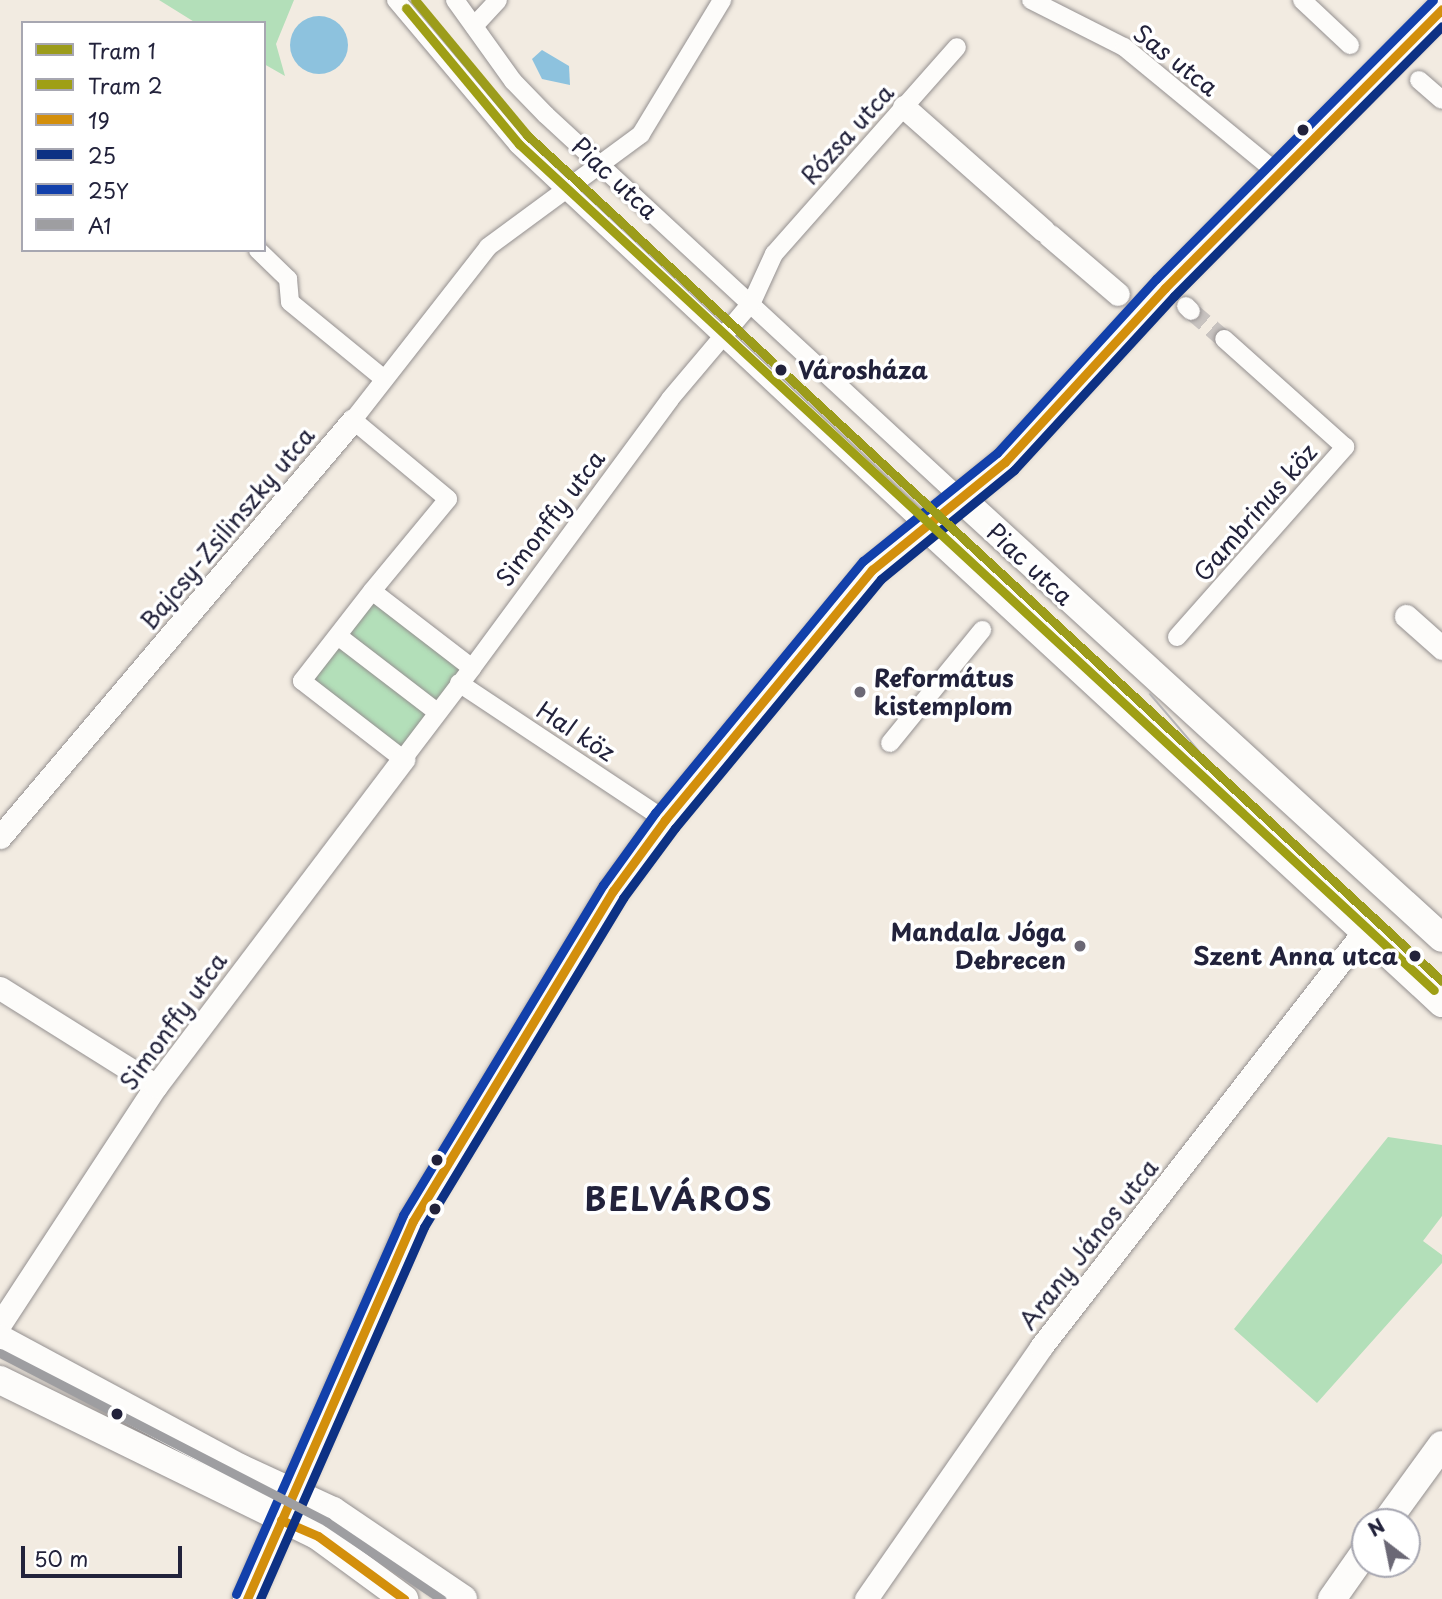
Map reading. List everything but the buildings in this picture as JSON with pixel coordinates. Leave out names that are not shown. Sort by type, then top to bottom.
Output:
[{"type":"street","name":"Piac utca","points":[[396,0],[480,107],[564,188],[1442,1003]]},
{"type":"street","name":"Piac utca","points":[[455,0],[513,81],[600,164],[752,302],[958,496],[1442,938]]},
{"type":"street","points":[[474,26],[498,0]]},
{"type":"street","name":"Bajcsy-Zsilinszky utca","points":[[0,837],[353,420],[488,247],[564,188],[641,134],[722,0]]},
{"type":"street","name":"Sas utca","points":[[1031,0],[1124,47],[1280,175]]},
{"type":"street","points":[[1302,0],[1350,44]]},
{"type":"street","points":[[247,1599],[412,1221],[613,891],[666,820],[873,570],[958,496],[1005,462],[1442,9]]},
{"type":"street","name":"Rózsa utca","points":[[722,335],[752,302],[774,254],[957,47]]},
{"type":"street","points":[[1419,80],[1442,100]]},
{"type":"street","points":[[904,107],[1118,294]]},
{"type":"street","points":[[260,252],[288,279],[290,302],[384,379]]},
{"type":"street","name":"Simonffy utca","points":[[471,668],[670,400],[722,335]]},
{"type":"street","name":"Gambrinus köz","points":[[1177,637],[1345,447],[1224,339]]},
{"type":"street","points":[[353,420],[448,499],[372,590],[302,681],[402,760],[471,668],[372,590]]},
{"type":"street","points":[[1406,616],[1442,648]]},
{"type":"street","points":[[890,743],[982,630]]},
{"type":"street","points":[[338,636],[437,712]]},
{"type":"street","name":"Hal köz","points":[[459,684],[666,820]]},
{"type":"street","name":"Simonffy utca","points":[[0,1324],[156,1086],[402,760]]},
{"type":"street","name":"Arany János utca","points":[[866,1599],[1041,1347],[1365,930]]},
{"type":"street","points":[[0,988],[156,1086]]},
{"type":"street","points":[[0,1339],[293,1494],[334,1511],[463,1599]]},
{"type":"street","points":[[0,1380],[318,1536],[404,1599]]},
{"type":"street","points":[[1396,1508],[1442,1445]]},
{"type":"street","points":[[1332,1599],[1351,1572]]},
{"type":"green space","points":[[159,0],[294,0],[276,44],[285,76],[266,65],[266,21],[193,21]]},
{"type":"green space","points":[[372,591],[471,669],[401,758],[302,681]]},
{"type":"green space","points":[[1388,1137],[1442,1145],[1442,1216],[1423,1241],[1442,1255],[1442,1263],[1317,1403],[1234,1329]]},
{"type":"water","points":[[313,16],[325,16],[340,24],[348,39],[348,51],[340,66],[325,74],[313,74],[298,66],[290,51],[290,39],[298,24]]},
{"type":"water","points":[[542,50],[569,66],[570,85],[542,79],[532,59]]},
{"type":"tunnel","points":[[1191,311],[1224,339]]},
{"type":"tram line","name":"1","points":[[415,0],[527,135],[1442,981]]},
{"type":"tram line","name":"2","points":[[406,8],[519,144],[1434,990]]},
{"type":"tram line","points":[[1150,694],[1220,776]]},
{"type":"transit line","name":"25Y","points":[[236,1594],[403,1215],[603,885],[655,813],[863,561],[997,453],[1156,279],[1433,0]]},
{"type":"transit line","name":"19","points":[[247,1599],[413,1221],[613,891],[665,820],[872,570],[1005,462],[1165,288],[1442,9]]},
{"type":"transit line","name":"25","points":[[260,1599],[424,1227],[623,898],[675,828],[881,579],[1014,470],[1174,296],[1442,26]]},
{"type":"transit line","name":"A1","points":[[0,1353],[327,1522],[441,1599]]},
{"type":"transit line","name":"19","points":[[281,1520],[318,1536],[404,1599]]},
{"type":"place","name":"Városháza","points":[[781,370]]},
{"type":"place","name":"Református kistemplom","points":[[860,692]]},
{"type":"place","name":"Mandala Jóga Debrecen","points":[[1080,946]]},
{"type":"place","name":"Szent Anna utca","points":[[1415,956]]},
{"type":"district","name":"BELVÁROS","points":[[679,1198]]}]
